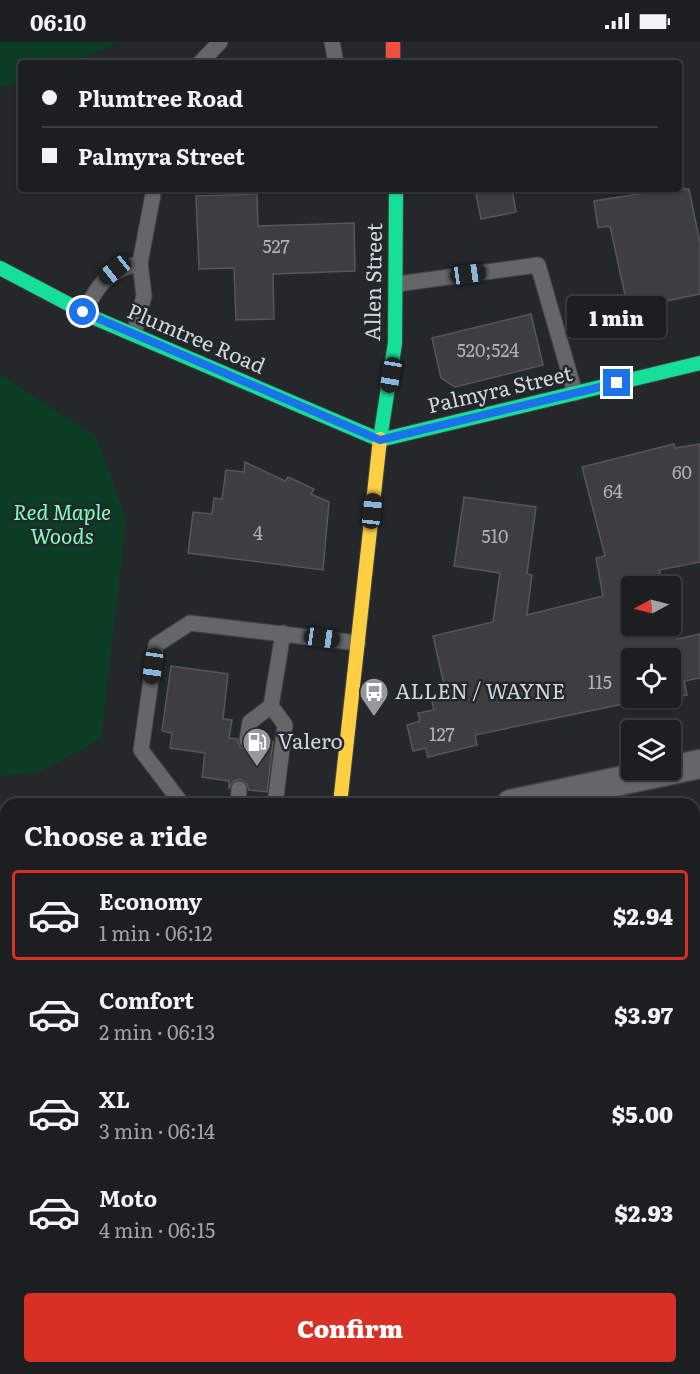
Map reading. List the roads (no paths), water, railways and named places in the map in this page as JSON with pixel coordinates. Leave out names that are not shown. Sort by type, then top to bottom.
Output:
[{"type":"street","points":[[393,42],[393,60]]},
{"type":"street","name":"Allen Street","points":[[341,798],[380,440],[395,343],[396,192]]},
{"type":"street","name":"Plumtree Road","points":[[0,267],[83,312],[380,440]]},
{"type":"street","name":"Palmyra Street","points":[[380,440],[700,363]]},
{"type":"street","points":[[539,798],[700,764]]},
{"type":"lane","points":[[203,60],[220,42]]},
{"type":"lane","points":[[332,42],[335,60]]},
{"type":"lane","points":[[134,334],[144,296],[140,263],[153,192]]},
{"type":"lane","points":[[83,312],[105,278],[115,270],[140,263]]},
{"type":"lane","points":[[397,284],[538,265],[575,393]]},
{"type":"lane","points":[[177,798],[141,750],[156,645],[190,623],[358,643]]},
{"type":"lane","points":[[247,740],[250,722],[271,706],[283,633]]},
{"type":"lane","points":[[271,706],[285,725],[276,798]]},
{"type":"place","name":"ALLEN / WAYNE","points":[[374,718]]},
{"type":"place","name":"Valero","points":[[257,768]]},
{"type":"park label","name":"Red Maple Woods","points":[[62,525]]}]
